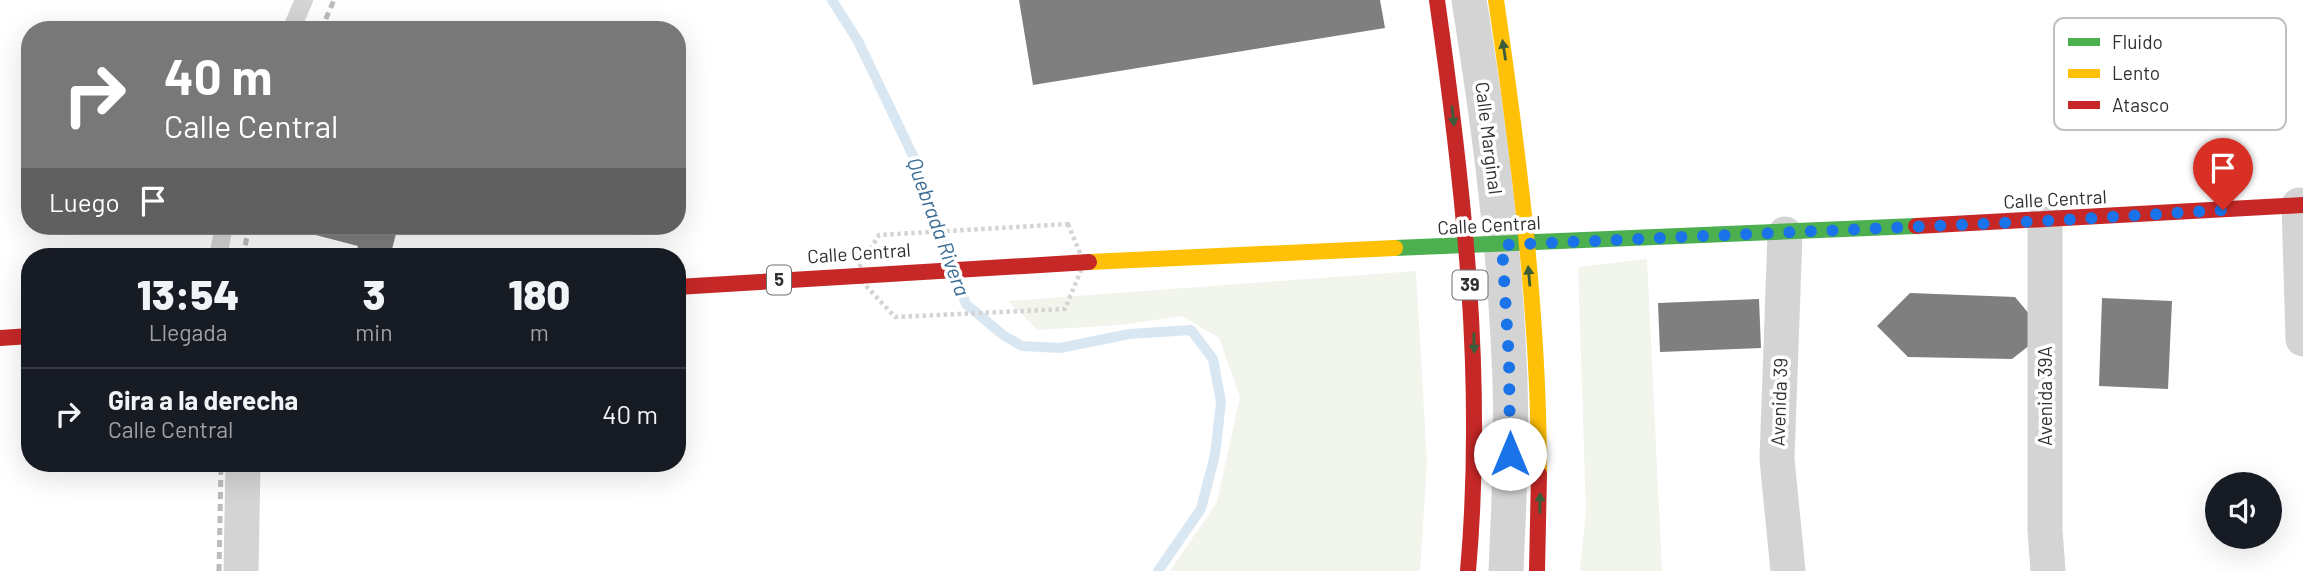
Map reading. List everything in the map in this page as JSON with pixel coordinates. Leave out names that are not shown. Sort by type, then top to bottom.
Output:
[{"type":"main road","name":"39","points":[[1437,0],[1451,95],[1473,321],[1476,461],[1468,571]]},
{"type":"main road","points":[[1496,0],[1514,120],[1537,363],[1541,501],[1537,571]]},
{"type":"main road","name":"Calle Central","points":[[686,286],[881,272],[2045,221],[2301,205]]},
{"type":"main road","points":[[0,338],[21,337]]},
{"type":"street","name":"Calle Marginal","points":[[1469,0],[1486,110],[1502,245],[1510,373],[1510,477],[1506,571]]},
{"type":"street","points":[[2301,205],[2303,339]]},
{"type":"street","name":"Avenida 39A","points":[[2045,221],[2045,530],[2049,571]]},
{"type":"street","name":"Avenida 39","points":[[1785,233],[1777,459],[1788,571]]},
{"type":"street","points":[[241,571],[243,472]]},
{"type":"lane","points":[[295,21],[304,0]]},
{"type":"path","points":[[895,317],[1065,309]]},
{"type":"shaded area","points":[[1647,259],[1662,571],[1580,571],[1586,511],[1578,267]]},
{"type":"shaded area","points":[[1416,271],[1427,463],[1420,571],[1170,571],[1217,502],[1240,397],[1219,338],[1182,316],[1120,325],[1038,330],[1008,301]]},
{"type":"building","points":[[1019,0],[1380,0],[1385,28],[1033,85]]},
{"type":"building","points":[[316,235],[396,235],[392,248],[358,246]]},
{"type":"building","points":[[1910,293],[2015,297],[2045,333],[2012,359],[1908,357],[1877,326]]},
{"type":"building","points":[[2102,298],[2172,301],[2168,389],[2099,386]]},
{"type":"building","points":[[1759,299],[1761,348],[1660,352],[1658,303]]},
{"type":"waterway","name":"Quebrada Rivera","points":[[832,0],[858,41],[917,164],[966,304],[1003,335],[1022,346],[1060,348],[1129,334],[1191,330],[1213,359],[1221,402],[1215,455],[1201,509],[1158,571]]},
{"type":"railway","points":[[325,21],[334,0]]},
{"type":"railway","points":[[245,248],[247,235]]},
{"type":"railway","points":[[219,571],[221,472]]},
{"type":"traffic: fast","points":[[1395,248],[1916,226]]},
{"type":"traffic: slow","points":[[1496,0],[1526,236],[1536,355],[1539,474]]},
{"type":"traffic: slow","points":[[1089,262],[1395,248]]},
{"type":"traffic: jam","points":[[1437,0],[1456,142],[1473,356],[1473,499],[1468,571]]},
{"type":"traffic: jam","points":[[1916,226],[2303,205]]},
{"type":"traffic: jam","points":[[686,286],[1089,262]]},
{"type":"traffic: jam","points":[[0,338],[21,337]]},
{"type":"traffic: jam","points":[[1537,571],[1539,474]]},
{"type":"route","points":[[1510,454],[1509,360],[1502,245],[2045,221],[2223,210]]}]
